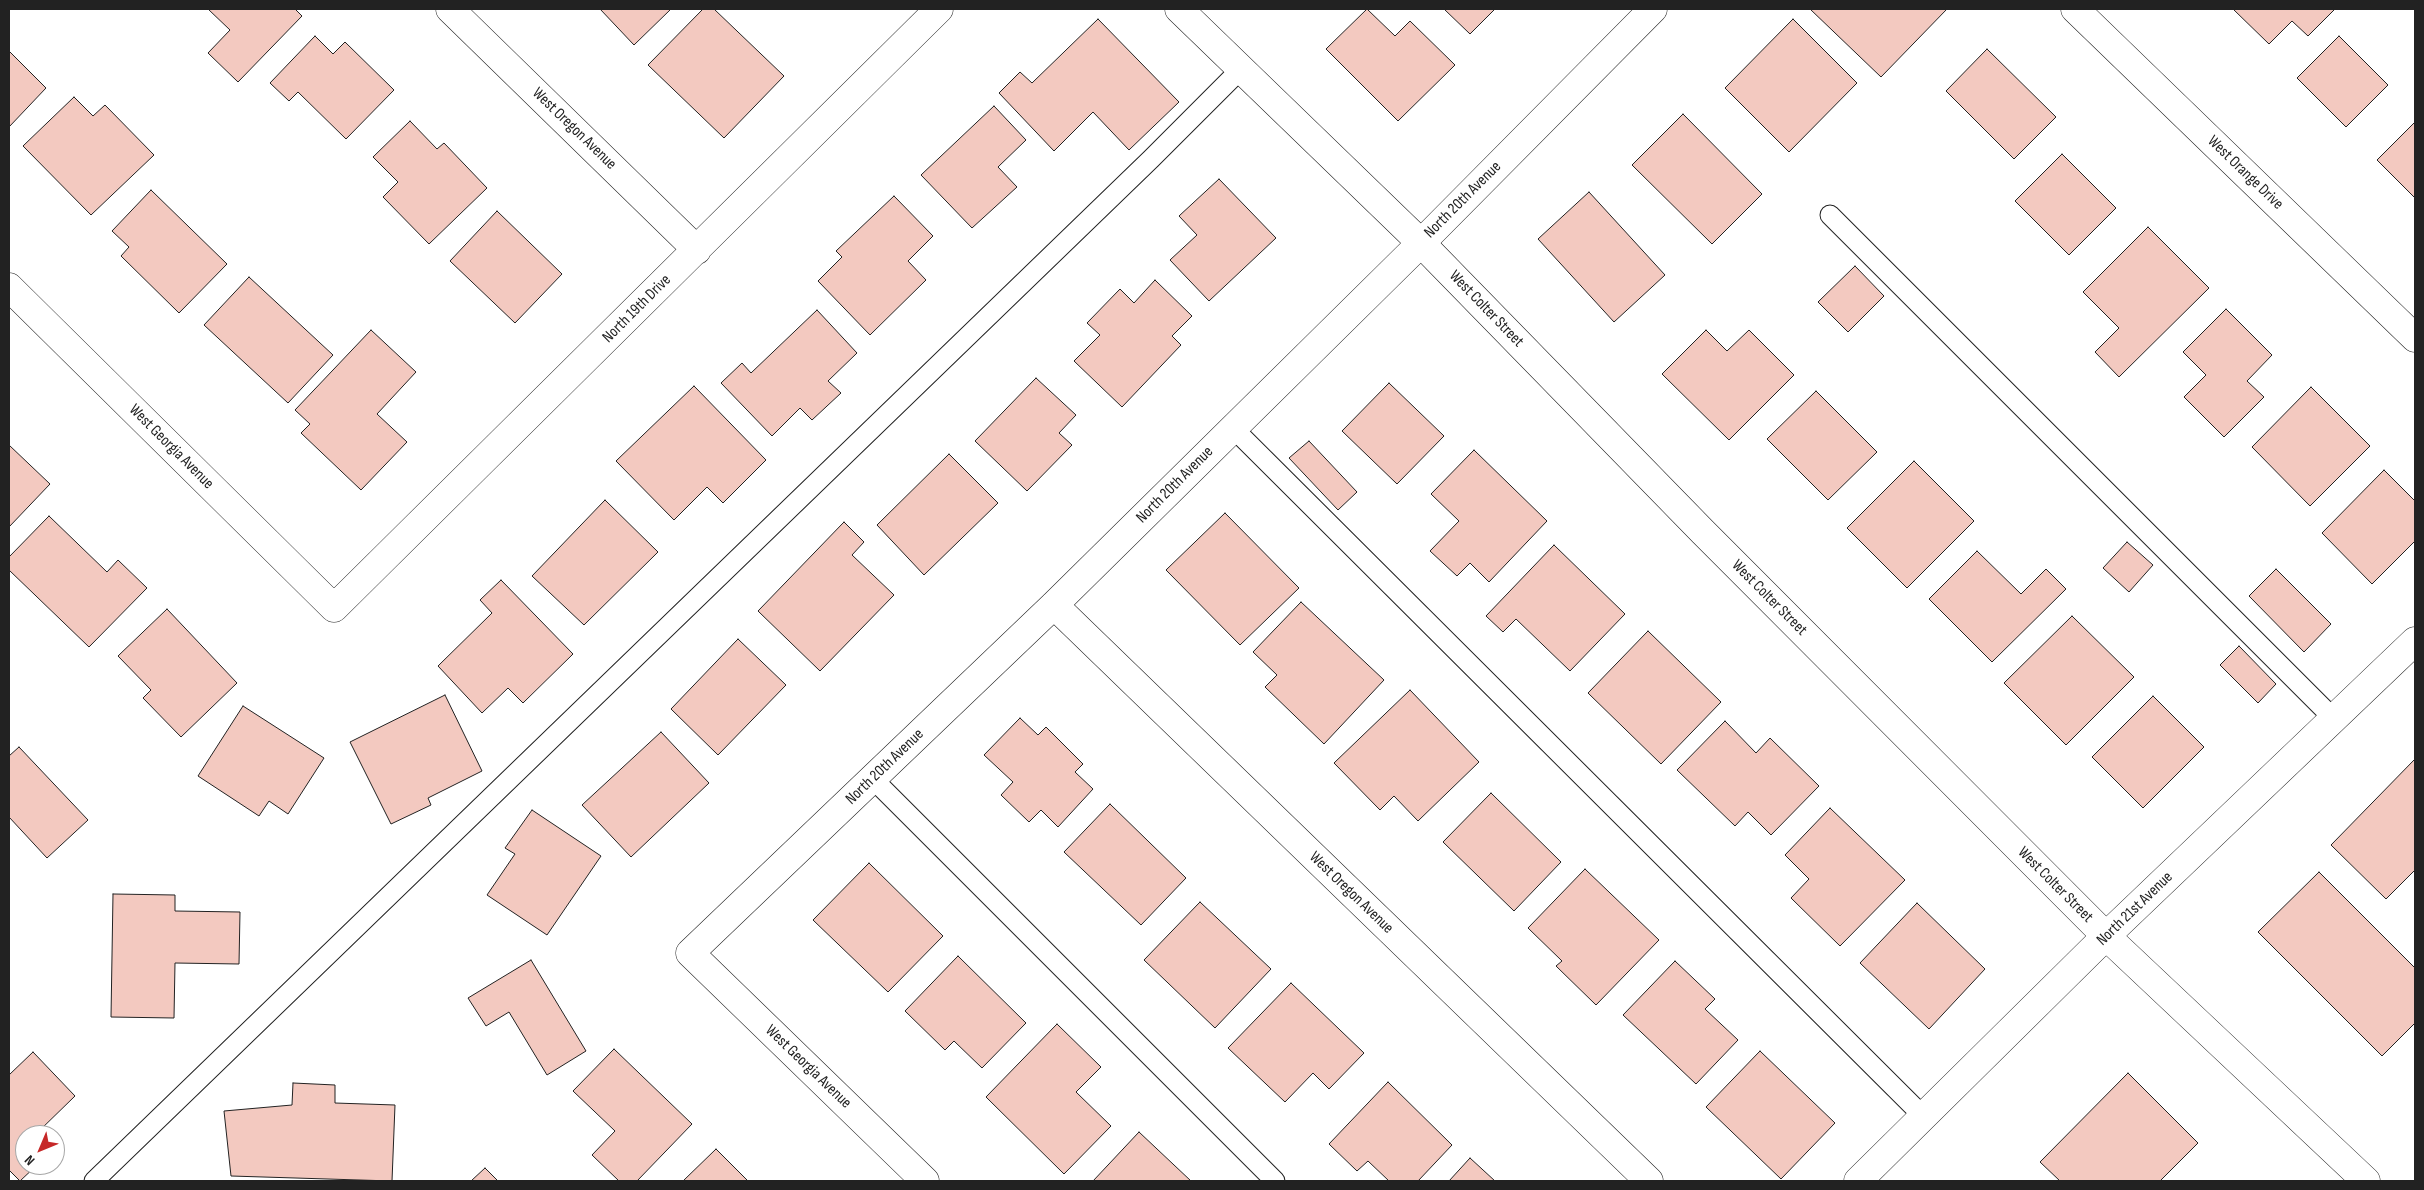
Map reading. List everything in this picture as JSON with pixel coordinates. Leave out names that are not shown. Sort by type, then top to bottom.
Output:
[{"type":"street","name":"West Oregon Avenue","points":[[450,9],[697,250]]},
{"type":"street","name":"North 19th Drive","points":[[334,608],[939,9]]},
{"type":"street","name":"West Colter Street","points":[[1179,9],[1421,243],[1703,532],[2106,936],[2366,1181]]},
{"type":"street","name":"North 20th Avenue","points":[[690,953],[1054,605],[1421,243],[1653,9]]},
{"type":"street","name":"West Orange Drive","points":[[2075,9],[2415,338]]},
{"type":"street","name":"West Georgia Avenue","points":[[9,287],[334,608]]},
{"type":"street","name":"West Oregon Avenue","points":[[1054,605],[1649,1181]]},
{"type":"street","name":"North 21st Avenue","points":[[1858,1181],[2106,936],[2415,641]]},
{"type":"street","name":"West Georgia Avenue","points":[[690,953],[925,1181]]},
{"type":"lane","points":[[94,1181],[1151,160],[1242,69]]},
{"type":"lane","points":[[1830,215],[2334,718]]},
{"type":"lane","points":[[1233,428],[1924,1117]]},
{"type":"lane","points":[[873,778],[1275,1181]]},
{"type":"building","points":[[208,9],[295,9],[302,16],[238,82],[208,53],[230,30]]},
{"type":"building","points":[[600,9],[671,9],[634,45]]},
{"type":"building","points":[[703,9],[714,9],[784,76],[724,138],[648,65]]},
{"type":"building","points":[[1367,9],[1395,36],[1410,21],[1455,65],[1398,121],[1326,49]]},
{"type":"building","points":[[1444,9],[1495,9],[1470,34]]},
{"type":"building","points":[[1810,9],[1947,9],[1881,77]]},
{"type":"building","points":[[2233,9],[2335,9],[2308,36],[2292,21],[2269,44]]},
{"type":"building","points":[[1098,19],[1179,102],[1129,150],[1093,112],[1054,151],[999,93],[1020,72],[1032,83]]},
{"type":"building","points":[[1793,19],[1857,83],[1789,152],[1725,88]]},
{"type":"building","points":[[315,36],[333,54],[345,42],[394,90],[346,139],[298,92],[289,101],[270,83]]},
{"type":"building","points":[[2339,36],[2388,85],[2346,127],[2297,78]]},
{"type":"building","points":[[1987,49],[2056,117],[2014,159],[1946,91]]},
{"type":"building","points":[[9,51],[46,88],[9,127]]},
{"type":"building","points":[[74,97],[93,116],[105,105],[154,155],[91,215],[23,146]]},
{"type":"building","points":[[994,106],[1026,140],[998,167],[1017,187],[972,228],[921,175]]},
{"type":"building","points":[[1683,114],[1762,194],[1712,244],[1632,165]]},
{"type":"building","points":[[410,121],[437,149],[444,143],[487,188],[429,244],[383,197],[398,182],[373,157]]},
{"type":"building","points":[[2415,122],[2415,198],[2377,160]]},
{"type":"building","points":[[2062,154],[2116,208],[2069,255],[2015,201]]},
{"type":"building","points":[[1219,179],[1276,238],[1209,301],[1170,260],[1197,235],[1179,216]]},
{"type":"building","points":[[151,190],[227,264],[179,313],[121,256],[129,247],[112,231]]},
{"type":"building","points":[[1589,192],[1665,275],[1614,322],[1538,239]]},
{"type":"building","points":[[894,196],[933,236],[908,261],[926,280],[870,335],[818,281],[842,257],[836,251]]},
{"type":"building","points":[[497,211],[562,274],[515,323],[450,261]]},
{"type":"building","points":[[2148,227],[2209,288],[2119,377],[2095,352],[2119,328],[2083,292]]},
{"type":"building","points":[[1855,266],[1884,296],[1848,332],[1818,302]]},
{"type":"building","points":[[249,277],[333,355],[288,403],[204,325]]},
{"type":"building","points":[[1155,280],[1192,316],[1172,336],[1181,345],[1122,407],[1074,361],[1100,335],[1087,323],[1120,289],[1134,303]]},
{"type":"building","points":[[2226,309],[2272,355],[2247,381],[2264,397],[2224,437],[2184,397],[2206,375],[2183,352]]},
{"type":"building","points":[[817,310],[857,353],[828,381],[841,393],[812,420],[800,408],[772,436],[721,383],[742,363],[751,373]]},
{"type":"building","points":[[371,330],[416,372],[377,414],[407,442],[361,490],[301,433],[310,424],[295,410]]},
{"type":"building","points":[[1706,330],[1727,351],[1749,330],[1794,375],[1729,440],[1662,374]]},
{"type":"building","points":[[1036,378],[1076,415],[1059,433],[1072,445],[1027,491],[975,441]]},
{"type":"building","points":[[1389,383],[1444,436],[1397,484],[1342,431]]},
{"type":"building","points":[[694,386],[766,460],[723,503],[707,487],[674,520],[616,461]]},
{"type":"building","points":[[2311,387],[2370,446],[2310,506],[2252,447]]},
{"type":"building","points":[[1816,391],[1877,452],[1828,500],[1767,439]]},
{"type":"building","points":[[1309,441],[1357,492],[1338,510],[1289,458]]},
{"type":"building","points":[[9,445],[50,484],[9,527]]},
{"type":"building","points":[[1474,450],[1547,521],[1489,582],[1470,563],[1457,576],[1430,551],[1459,521],[1431,494]]},
{"type":"building","points":[[949,454],[998,503],[924,575],[877,525]]},
{"type":"building","points":[[1914,461],[1974,521],[1907,588],[1847,528]]},
{"type":"building","points":[[2384,470],[2415,501],[2415,541],[2372,584],[2322,533]]},
{"type":"building","points":[[605,500],[658,552],[584,625],[532,576]]},
{"type":"building","points":[[1225,513],[1299,588],[1240,645],[1166,570]]},
{"type":"building","points":[[49,516],[107,572],[118,560],[147,588],[89,647],[9,570],[9,557]]},
{"type":"building","points":[[844,522],[864,542],[852,555],[894,595],[820,671],[758,611]]},
{"type":"building","points":[[2127,542],[2153,565],[2129,592],[2103,568]]},
{"type":"building","points":[[1554,545],[1625,614],[1570,671],[1516,619],[1503,632],[1486,616]]},
{"type":"building","points":[[1977,551],[2021,594],[2046,569],[2066,589],[1992,662],[1929,599]]},
{"type":"building","points":[[2276,569],[2331,624],[2304,652],[2249,596]]},
{"type":"building","points":[[501,580],[573,654],[523,703],[508,688],[482,713],[438,666],[492,613],[480,600]]},
{"type":"building","points":[[1301,602],[1384,680],[1324,744],[1265,687],[1277,675],[1253,652]]},
{"type":"building","points":[[167,609],[237,683],[181,737],[143,698],[151,690],[118,656]]},
{"type":"building","points":[[2072,616],[2134,677],[2066,745],[2004,683]]},
{"type":"building","points":[[1648,631],[1721,702],[1661,764],[1588,693]]},
{"type":"building","points":[[738,639],[786,685],[718,755],[671,709]]},
{"type":"building","points":[[2239,646],[2276,684],[2258,703],[2220,665]]},
{"type":"building","points":[[1410,690],[1479,762],[1418,821],[1394,796],[1380,810],[1334,763]]},
{"type":"building","points":[[445,695],[482,771],[428,798],[431,805],[391,824],[350,742]]},
{"type":"building","points":[[2153,696],[2204,747],[2143,808],[2092,757]]},
{"type":"building","points":[[243,706],[324,758],[288,814],[269,801],[259,816],[198,776]]},
{"type":"building","points":[[1020,718],[1038,735],[1046,727],[1083,764],[1075,772],[1093,789],[1058,827],[1041,810],[1029,822],[1001,795],[1013,782],[984,755]]},
{"type":"building","points":[[1725,721],[1756,753],[1770,738],[1819,786],[1771,835],[1748,812],[1735,826],[1677,770]]},
{"type":"building","points":[[661,732],[709,783],[631,857],[582,805]]},
{"type":"building","points":[[19,747],[88,820],[47,858],[9,817],[9,756]]},
{"type":"building","points":[[2415,759],[2415,870],[2386,899],[2331,845]]},
{"type":"building","points":[[1491,793],[1561,862],[1514,911],[1443,842]]},
{"type":"building","points":[[1110,804],[1186,878],[1141,925],[1064,852]]},
{"type":"building","points":[[1830,808],[1905,880],[1840,946],[1791,898],[1809,879],[1785,855]]},
{"type":"building","points":[[532,810],[601,856],[547,935],[487,895],[515,854],[505,848]]},
{"type":"building","points":[[869,863],[943,936],[888,992],[813,920]]},
{"type":"building","points":[[1585,869],[1659,940],[1596,1005],[1556,966],[1562,961],[1528,928]]},
{"type":"building","points":[[2319,872],[2415,968],[2415,1023],[2382,1056],[2258,932]]},
{"type":"building","points":[[113,894],[175,895],[175,911],[240,912],[239,964],[175,963],[174,1018],[111,1017]]},
{"type":"building","points":[[1200,902],[1271,969],[1215,1028],[1144,960]]},
{"type":"building","points":[[1917,903],[1985,969],[1929,1029],[1860,963]]},
{"type":"building","points":[[958,956],[1026,1023],[982,1068],[954,1041],[945,1050],[905,1011]]},
{"type":"building","points":[[531,960],[586,1051],[547,1075],[509,1012],[486,1026],[468,998]]},
{"type":"building","points":[[1675,961],[1715,999],[1705,1009],[1738,1040],[1696,1084],[1623,1015]]},
{"type":"building","points":[[1291,983],[1364,1053],[1329,1089],[1313,1073],[1285,1102],[1228,1048]]},
{"type":"building","points":[[1057,1024],[1101,1067],[1076,1092],[1111,1126],[1064,1174],[986,1097]]},
{"type":"building","points":[[614,1049],[692,1124],[637,1181],[619,1181],[592,1155],[615,1131],[573,1091]]},
{"type":"building","points":[[1760,1051],[1835,1123],[1781,1179],[1706,1107]]},
{"type":"building","points":[[33,1052],[75,1096],[45,1125],[15,1125],[15,1175],[26,1175],[20,1181],[9,1170],[9,1075]]},
{"type":"building","points":[[2128,1073],[2198,1143],[2160,1181],[2060,1181],[2040,1162]]},
{"type":"building","points":[[1388,1082],[1452,1145],[1418,1181],[1389,1181],[1368,1161],[1357,1171],[1329,1144]]},
{"type":"building","points":[[293,1083],[335,1085],[335,1103],[395,1105],[392,1181],[231,1176],[224,1111],[292,1105]]},
{"type":"building","points":[[1139,1132],[1191,1181],[1093,1181]]},
{"type":"building","points":[[716,1149],[748,1181],[683,1181]]},
{"type":"building","points":[[1470,1158],[1495,1181],[1449,1181]]},
{"type":"building","points":[[485,1168],[498,1181],[471,1181]]}]
